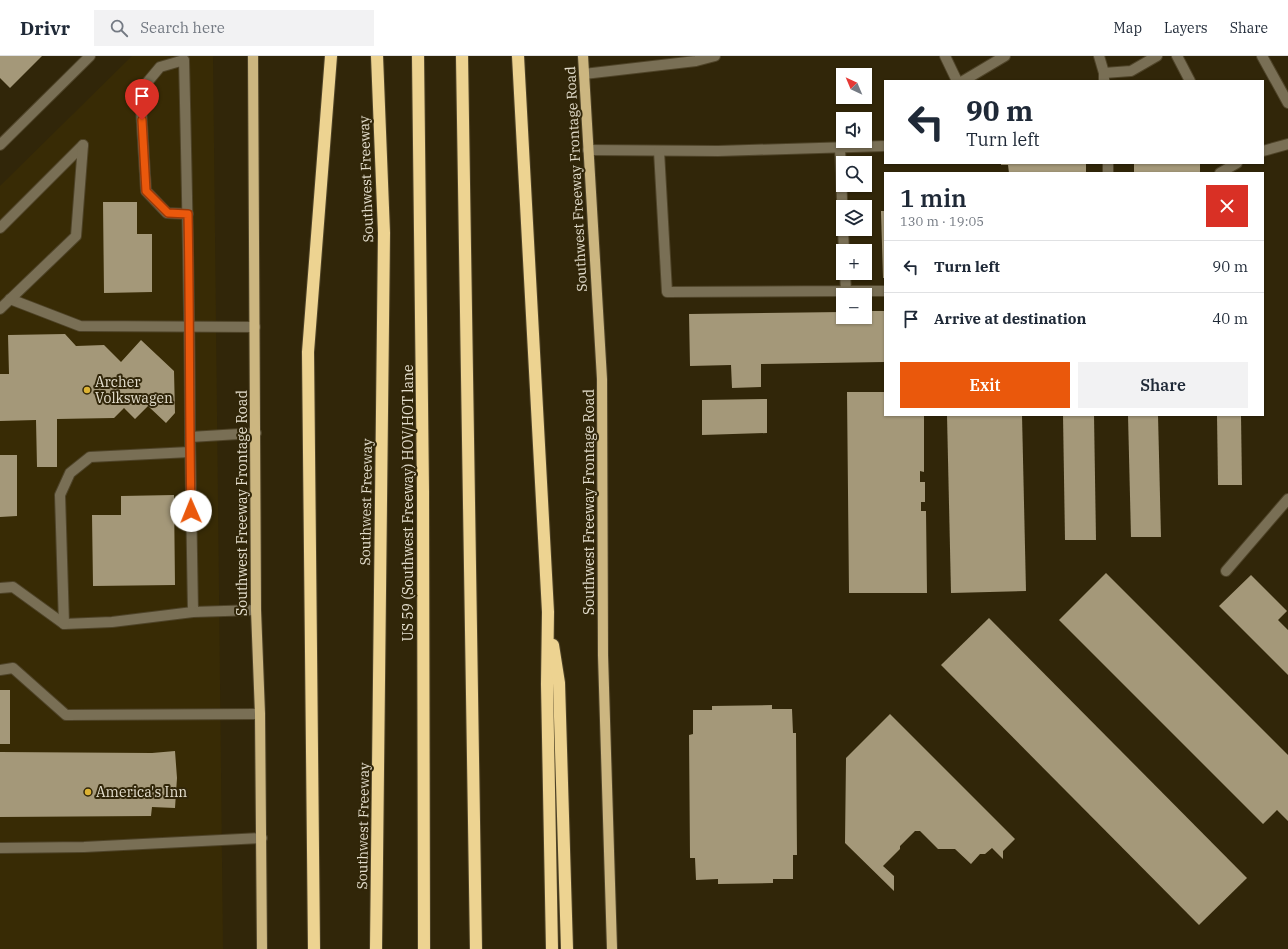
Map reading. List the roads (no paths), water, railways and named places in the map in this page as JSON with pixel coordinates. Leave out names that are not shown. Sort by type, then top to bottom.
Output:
[{"type":"highway","points":[[314,945],[308,352],[331,56]]},
{"type":"highway","name":"Southwest Freeway","points":[[376,949],[384,233],[377,56]]},
{"type":"highway","name":"US 59 (Southwest Freeway) HOV/HOT lane","points":[[418,56],[423,491],[424,949]]},
{"type":"highway","points":[[462,56],[476,949]]},
{"type":"highway","points":[[518,56],[548,612],[547,684],[552,949]]},
{"type":"highway","points":[[548,612],[559,683],[567,949]]},
{"type":"main road","name":"Southwest Freeway Frontage Road","points":[[253,56],[256,610],[260,714],[262,949]]},
{"type":"main road","name":"Southwest Freeway Frontage Road","points":[[583,56],[602,380],[603,655],[612,949]]},
{"type":"street","points":[[0,145],[90,56]]},
{"type":"street","points":[[584,74],[696,61],[715,56]]},
{"type":"street","points":[[945,56],[957,80]]},
{"type":"street","points":[[965,80],[1005,56]]},
{"type":"street","points":[[1100,56],[1104,77],[1131,71],[1157,56]]},
{"type":"street","points":[[1177,56],[1189,80]]},
{"type":"street","points":[[1262,56],[1288,103]]},
{"type":"street","points":[[188,214],[168,213],[146,191],[140,91],[160,67],[184,60],[188,214],[190,326],[190,452],[193,612]]},
{"type":"street","points":[[1264,151],[1288,144]]},
{"type":"street","points":[[0,228],[83,145],[76,236],[0,309]]},
{"type":"street","points":[[872,147],[884,146]]},
{"type":"street","points":[[588,150],[718,151],[840,148],[842,200]]},
{"type":"street","points":[[659,150],[667,292],[836,291]]},
{"type":"street","points":[[1223,172],[1234,168]]},
{"type":"street","points":[[872,292],[884,292]]},
{"type":"street","points":[[10,299],[80,326],[255,327]]},
{"type":"street","points":[[190,437],[256,433]]},
{"type":"street","points":[[64,624],[60,495],[70,473],[90,457],[190,452]]},
{"type":"street","points":[[1226,571],[1288,499]]},
{"type":"street","points":[[0,588],[13,587],[64,624],[112,622],[193,612],[256,610]]},
{"type":"street","points":[[0,670],[13,668],[66,715],[260,714]]},
{"type":"street","points":[[0,848],[84,847],[262,838]]},
{"type":"place","name":"Archer Volkswagen","points":[[87,390]]},
{"type":"place","name":"America's Inn","points":[[88,792]]}]
